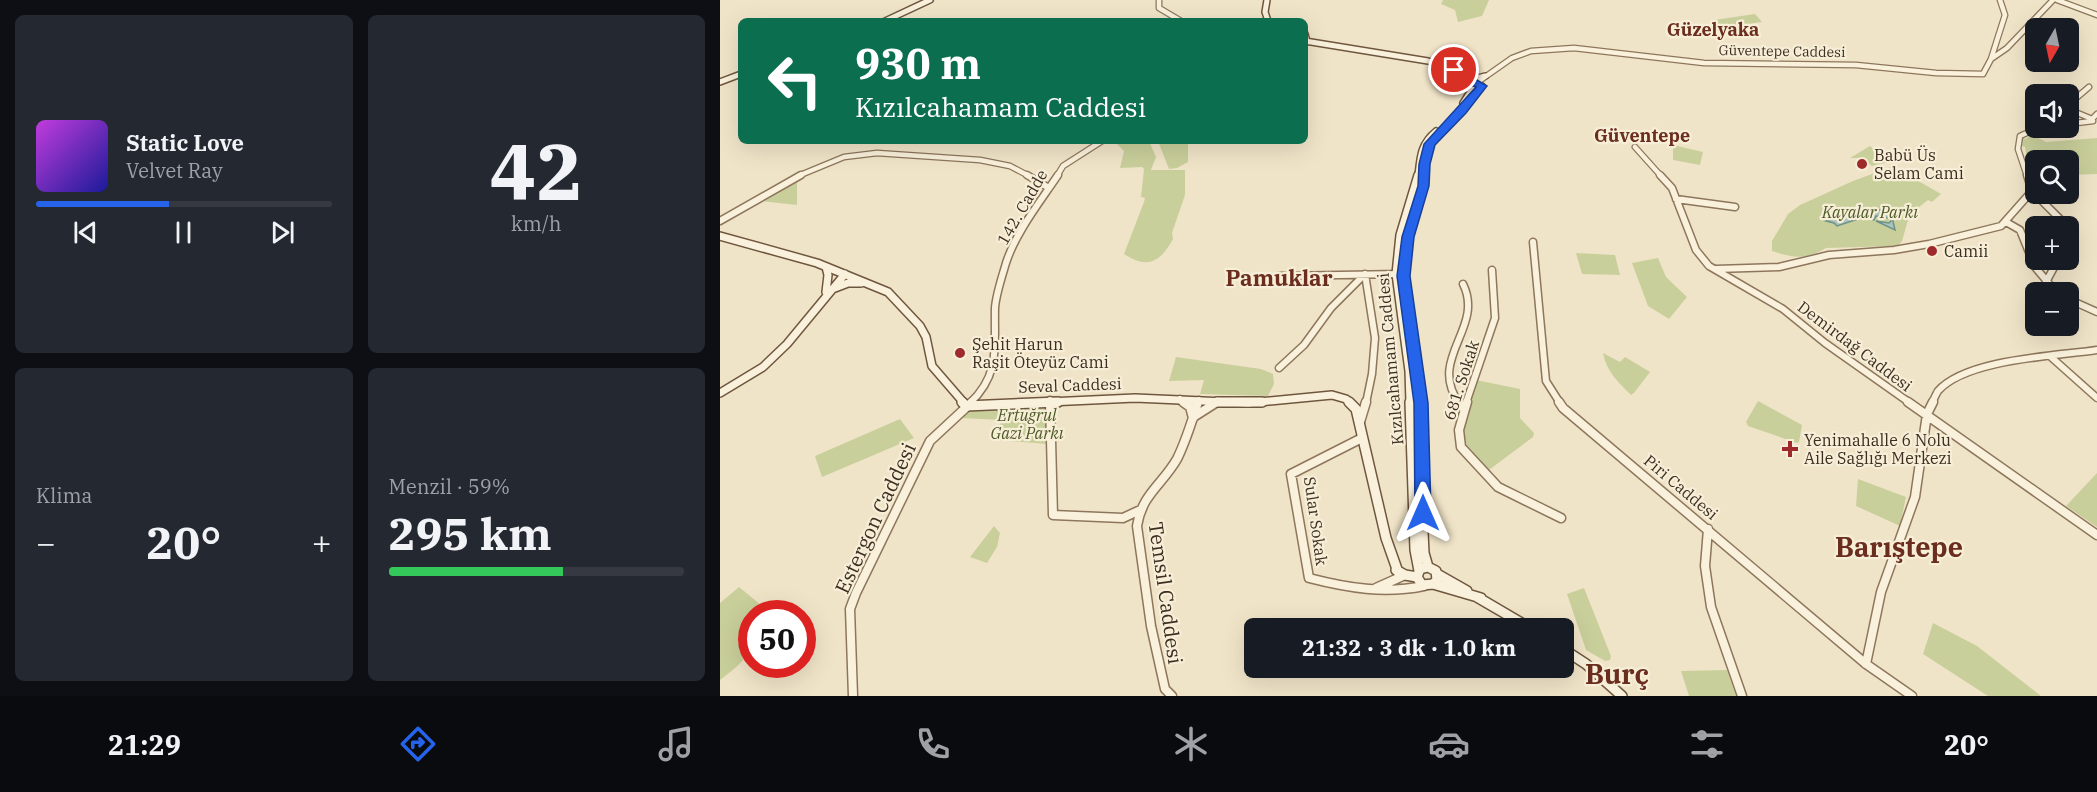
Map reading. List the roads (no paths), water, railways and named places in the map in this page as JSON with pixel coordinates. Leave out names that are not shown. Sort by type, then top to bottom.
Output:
[{"type":"main road","points":[[891,18],[930,0]]},
{"type":"main road","points":[[1261,18],[1260,14],[1265,0]]},
{"type":"main road","points":[[1265,0],[1267,18]]},
{"type":"main road","points":[[1308,41],[1439,67],[1459,79],[1473,93]]},
{"type":"main road","points":[[1308,42],[1436,63],[1479,85]]},
{"type":"main road","points":[[720,82],[738,75]]},
{"type":"main road","points":[[1464,76],[1474,79],[1485,76]]},
{"type":"main road","name":"Kızılcahamam Caddesi","points":[[1421,572],[1414,538],[1409,371],[1400,274],[1400,235],[1418,179],[1420,151],[1427,138],[1479,85]]},
{"type":"main road","points":[[720,236],[826,267],[888,292],[900,302],[920,326],[926,337],[932,366],[966,406]]},
{"type":"main road","points":[[826,267],[827,294]]},
{"type":"main road","points":[[720,393],[763,366],[787,344],[843,274]]},
{"type":"main road","name":"Kızılcahamam Caddesi","points":[[1400,274],[1421,403],[1424,553],[1421,572]]},
{"type":"main road","points":[[827,294],[848,283],[872,284]]},
{"type":"main road","name":"Seval Caddesi","points":[[966,406],[1050,400],[1180,399],[1248,403],[1332,395],[1346,399],[1356,409],[1360,422],[1388,556],[1391,565],[1402,573]]},
{"type":"main road","points":[[1421,572],[1429,585],[1481,598]]},
{"type":"main road","points":[[1402,573],[1437,574],[1514,618]]},
{"type":"main road","points":[[1429,585],[1437,574]]},
{"type":"main road","points":[[1574,656],[1622,696]]},
{"type":"street","points":[[1159,0],[1159,8],[1176,18]]},
{"type":"street","points":[[1991,59],[2005,15],[2000,0]]},
{"type":"street","points":[[2055,0],[2097,15]]},
{"type":"street","name":"Güventepe Caddesi","points":[[1485,76],[1514,57],[1553,49],[1577,48],[1685,62],[1857,65],[1964,76],[1983,74],[1991,59],[2007,48],[2055,0]]},
{"type":"street","points":[[1479,85],[1485,76]]},
{"type":"street","points":[[2079,96],[2089,87]]},
{"type":"street","points":[[2079,113],[2094,118]]},
{"type":"street","points":[[2079,121],[2094,118]]},
{"type":"street","points":[[2025,134],[2020,136],[2018,149],[2025,170]]},
{"type":"street","name":"142. Cadde","points":[[966,406],[979,395],[992,369],[997,343],[995,306],[1007,260],[1063,166],[1097,144]]},
{"type":"street","name":"Demirdağ Caddesi","points":[[1635,147],[1672,188],[1696,250],[1714,269],[1783,309],[1825,343],[2097,535]]},
{"type":"street","points":[[720,221],[763,194],[841,159],[860,154],[945,156],[994,162],[1022,172],[1035,183],[1049,188]]},
{"type":"street","points":[[1714,269],[1779,267],[1833,254],[1914,247],[2001,226],[2025,197]]},
{"type":"street","points":[[1676,199],[1734,207]]},
{"type":"street","points":[[2045,204],[2057,216]]},
{"type":"street","points":[[2006,222],[2020,230],[2036,267],[2046,282],[2053,270]]},
{"type":"street","name":"Piri Caddesi","points":[[1533,242],[1546,381],[1563,408],[1866,664],[1912,696]]},
{"type":"street","name":"681. Sokak","points":[[1492,270],[1496,318],[1464,409],[1459,430],[1461,447],[1498,487],[1561,518]]},
{"type":"street","points":[[1279,368],[1304,345],[1331,308],[1365,274]]},
{"type":"street","points":[[1360,422],[1372,386],[1374,356],[1374,324],[1365,274]]},
{"type":"street","points":[[1279,276],[1400,274]]},
{"type":"street","points":[[1463,284],[1469,291],[1469,309],[1448,376],[1454,396],[1464,409]]},
{"type":"street","points":[[2079,304],[2097,312]]},
{"type":"street","points":[[1866,664],[1881,592],[1915,497],[1926,414],[1938,391],[1955,379],[1983,366],[2097,350]]},
{"type":"street","points":[[2051,357],[2097,398]]},
{"type":"street","points":[[1180,399],[1190,407],[1193,418],[1218,401]]},
{"type":"street","points":[[1050,400],[1053,515],[1123,518],[1138,511]]},
{"type":"street","name":"Temsil Caddesi","points":[[1172,696],[1165,689],[1151,626],[1137,526],[1138,511],[1143,499],[1177,457],[1199,400]]},
{"type":"street","name":"Estergon Caddesi","points":[[853,696],[850,609],[856,593],[930,441],[966,406]]},
{"type":"street","name":"Sular Sokak","points":[[1362,438],[1291,474],[1309,578],[1354,589],[1374,589]]},
{"type":"street","points":[[1708,529],[1705,566],[1711,607],[1742,696]]},
{"type":"street","points":[[1374,589],[1402,573]]},
{"type":"street","points":[[1374,589],[1391,591],[1429,585]]},
{"type":"water","points":[[1900,208],[1903,212],[1892,217],[1895,230],[1876,221],[1889,223],[1890,218],[1876,216],[1874,220],[1866,217],[1868,214],[1865,212],[1851,217],[1855,219],[1860,215],[1864,217],[1837,226],[1826,221],[1859,212]]},
{"type":"place","name":"Babü Üs Selam Cami","points":[[1862,164]]},
{"type":"place","name":"Camii","points":[[1932,251]]},
{"type":"place","name":"Şehit Harun Raşit Öteyüz Cami","points":[[960,353]]},
{"type":"place","name":"Yenimahalle 6 Nolu Aile Sağlığı Merkezi","points":[[1790,449]]},
{"type":"district","name":"Güzelyaka","points":[[1713,29]]},
{"type":"district","name":"Güventepe","points":[[1642,135]]},
{"type":"district","name":"Pamuklar","points":[[1279,277]]},
{"type":"district","name":"Barıştepe","points":[[1899,546]]},
{"type":"district","name":"Burç","points":[[1617,673]]},
{"type":"park label","name":"Kayalar Parkı","points":[[1870,212]]},
{"type":"park label","name":"Ertuğrul Gazi Parkı","points":[[1027,424]]}]
